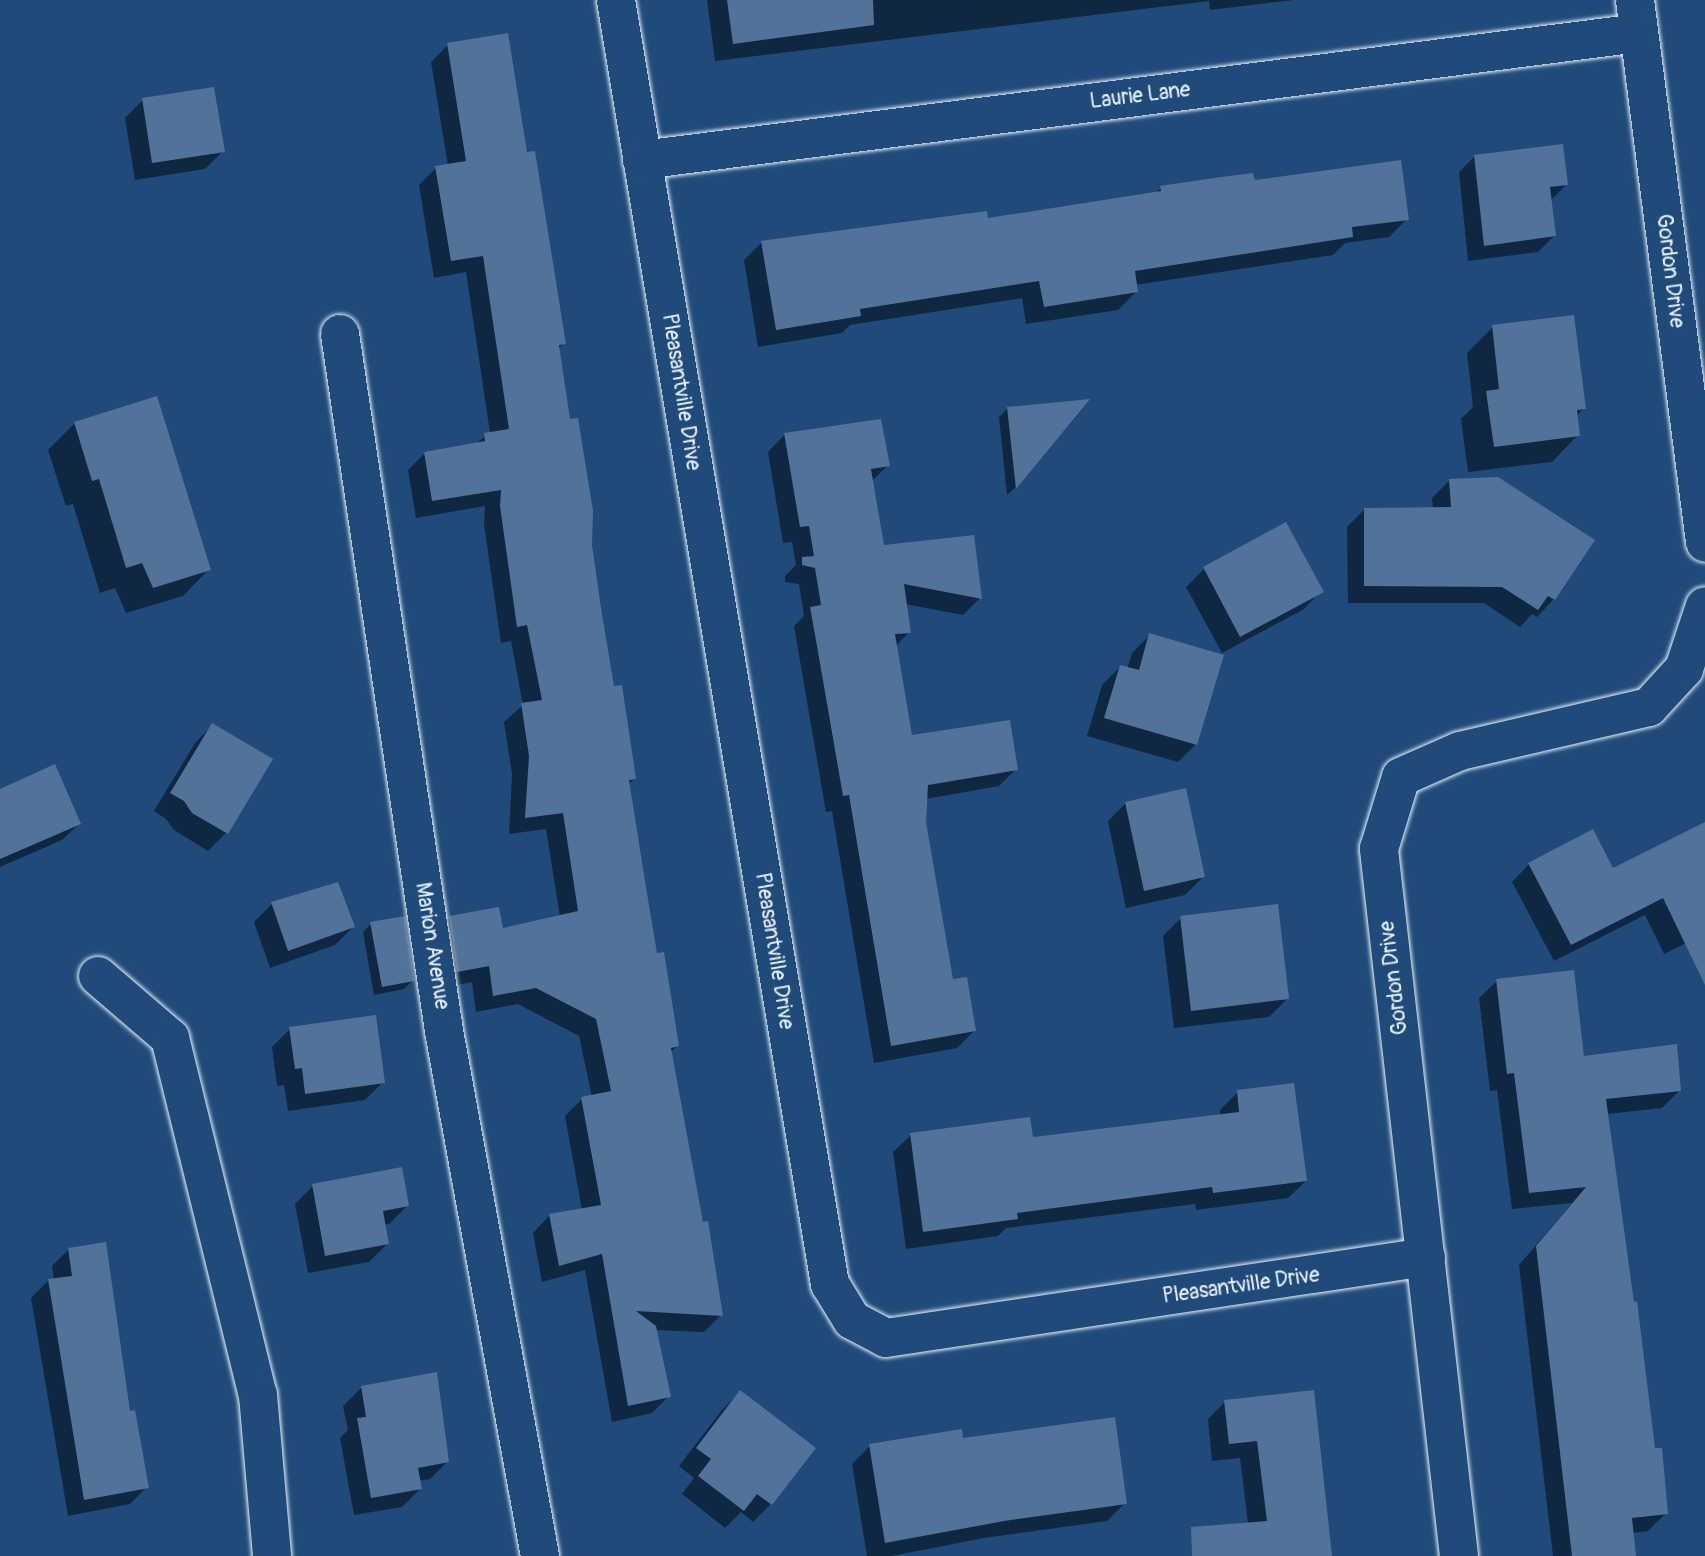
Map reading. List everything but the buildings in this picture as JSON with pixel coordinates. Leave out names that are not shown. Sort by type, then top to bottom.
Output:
[{"type":"street","name":"Pleasantville Drive","points":[[616,0],[830,1284],[852,1320],[886,1338],[1426,1257]]},
{"type":"street","name":"Laurie Lane","points":[[642,160],[1637,16]]},
{"type":"street","name":"Gordon Drive","points":[[1637,16],[1705,542]]},
{"type":"street","name":"Marion Avenue","points":[[340,334],[444,1031],[540,1556]]},
{"type":"street","name":"Gordon Drive","points":[[1459,1556],[1379,849],[1401,777],[1460,751],[1649,707],[1684,669],[1705,606]]},
{"type":"street","points":[[98,976],[170,1038],[258,1395],[272,1556]]}]
